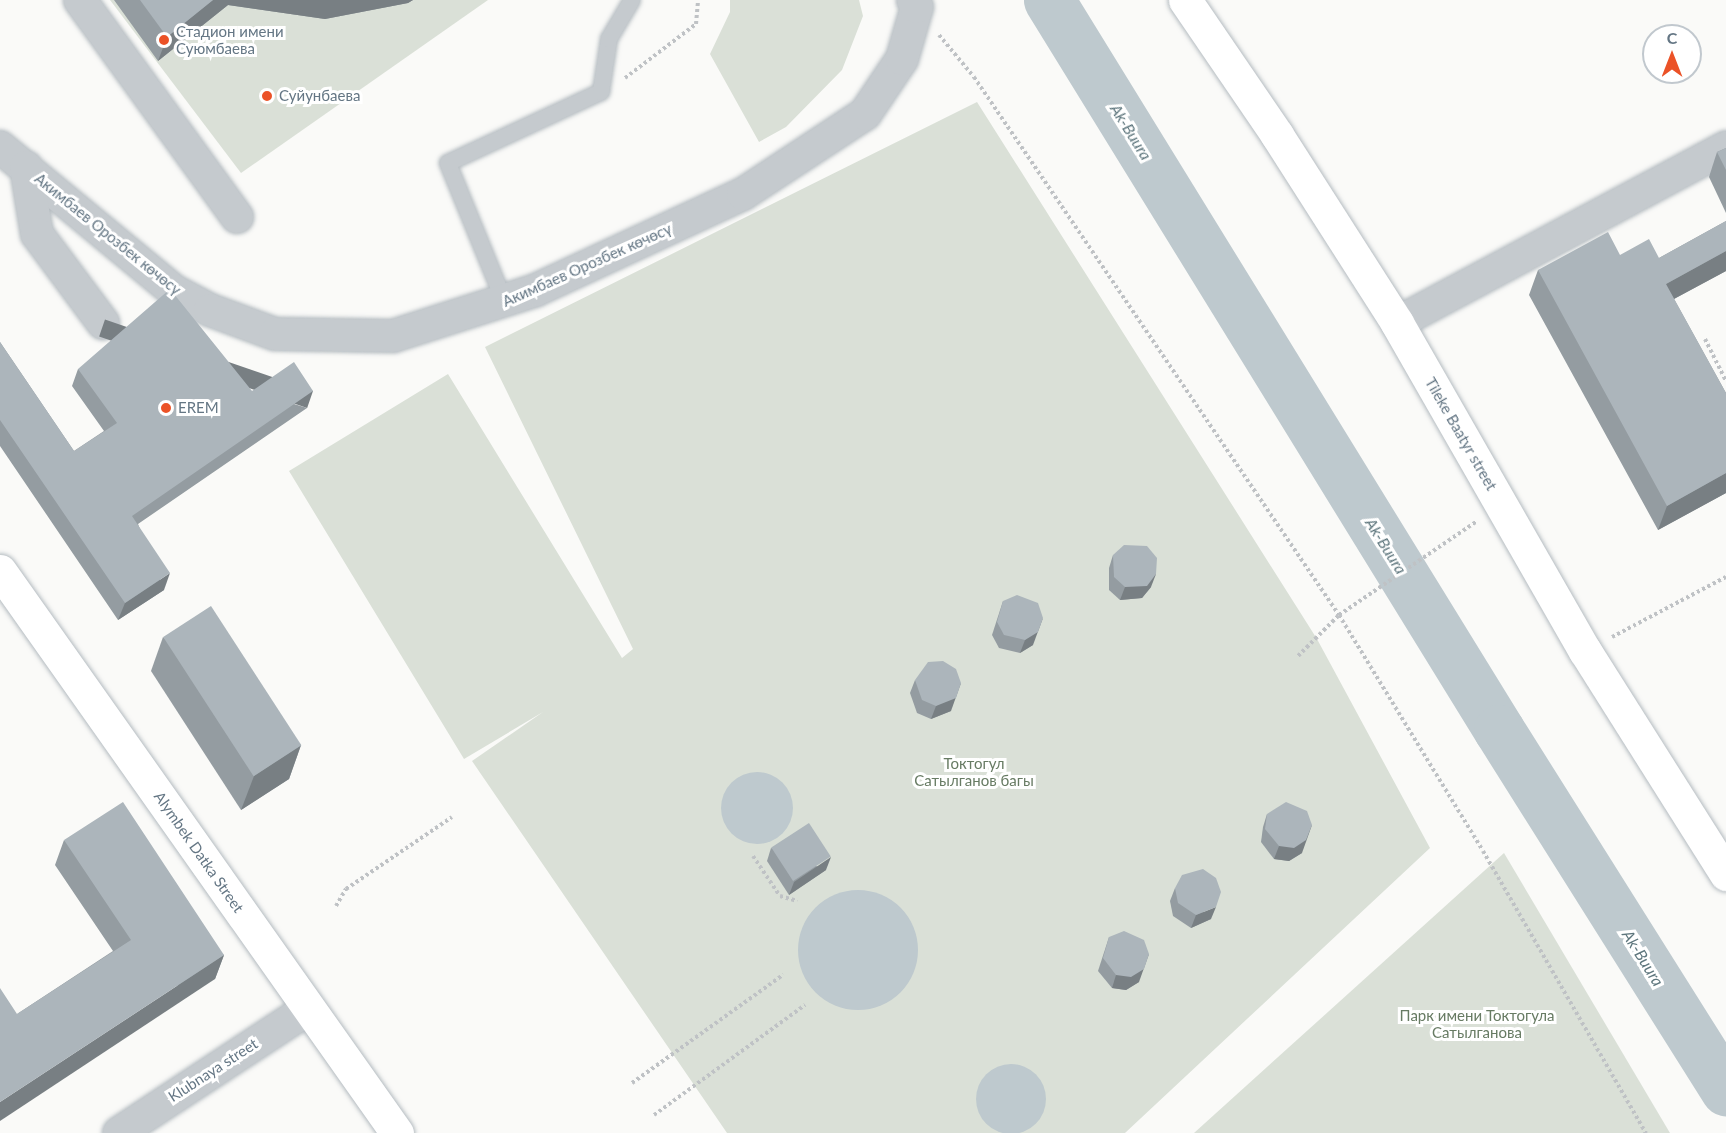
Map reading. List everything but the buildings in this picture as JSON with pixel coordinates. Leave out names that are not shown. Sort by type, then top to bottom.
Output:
[{"type":"street","points":[[80,0],[237,217]]},
{"type":"street","name":"Tileke Baatyr street","points":[[1185,0],[1277,135],[1397,323],[1585,651],[1724,864]]},
{"type":"street","name":"Акимбаев Орозбек көчөсү","points":[[0,147],[174,291],[210,310],[275,333],[393,336],[505,303],[743,194],[865,114],[902,58],[915,4]]},
{"type":"street","points":[[1397,323],[1726,147]]},
{"type":"street","points":[[26,167],[37,234],[103,323]]},
{"type":"street","name":"Alymbek Datka Street","points":[[0,571],[397,1133]]},
{"type":"street","name":"Klubnaya street","points":[[119,1133],[309,1008]]},
{"type":"lane","points":[[505,303],[448,163],[601,92],[609,39],[632,0]]},
{"type":"path","points":[[601,92],[619,83],[696,24],[698,0]]},
{"type":"path","points":[[915,4],[974,77],[1339,615],[1483,851],[1646,1133]]},
{"type":"path","points":[[1705,339],[1726,381]]},
{"type":"path","points":[[1298,656],[1339,615],[1502,505]]},
{"type":"path","points":[[1585,651],[1726,577]]},
{"type":"path","points":[[336,906],[346,889],[452,817]]},
{"type":"path","points":[[753,856],[780,896],[797,901]]},
{"type":"path","points":[[632,1083],[783,975]]},
{"type":"path","points":[[654,1115],[805,1005]]},
{"type":"green space","name":"Суйунбаева","points":[[110,0],[488,0],[241,173]]},
{"type":"green space","points":[[730,0],[859,0],[863,16],[842,70],[786,127],[759,142],[710,54],[730,12]]},
{"type":"green space","name":"Токтогул Сатылганов багы","points":[[977,102],[1317,639],[1430,848],[1125,1133],[727,1133],[472,761],[543,712],[464,759],[289,471],[448,374],[622,658],[633,649],[485,347]]},
{"type":"green space","name":"Парк имени Токтогула Сатылганова","points":[[1504,853],[1670,1133],[1194,1133]]},
{"type":"shaded area","points":[[750,772],[764,772],[783,782],[793,801],[793,815],[783,834],[764,844],[750,844],[731,834],[721,815],[721,801],[731,782]]},
{"type":"shaded area","points":[[858,890],[881,895],[900,908],[913,927],[918,950],[913,973],[900,992],[881,1005],[858,1010],[835,1005],[816,992],[803,973],[798,950],[803,927],[816,908],[835,895]]},
{"type":"shaded area","points":[[1018,1064],[1031,1070],[1040,1079],[1044,1085],[1046,1099],[1044,1113],[1036,1124],[1025,1132],[1004,1134],[986,1124],[978,1113],[976,1092],[986,1074],[997,1066]]},
{"type":"waterway","name":"Ak-Buura","points":[[1049,0],[1499,730],[1726,1090]]},
{"type":"place","name":"Стадион имени Суюмбаева","points":[[164,40]]},
{"type":"place","name":"Суйунбаева","points":[[267,96]]},
{"type":"place","name":"EREM","points":[[166,408]]}]
